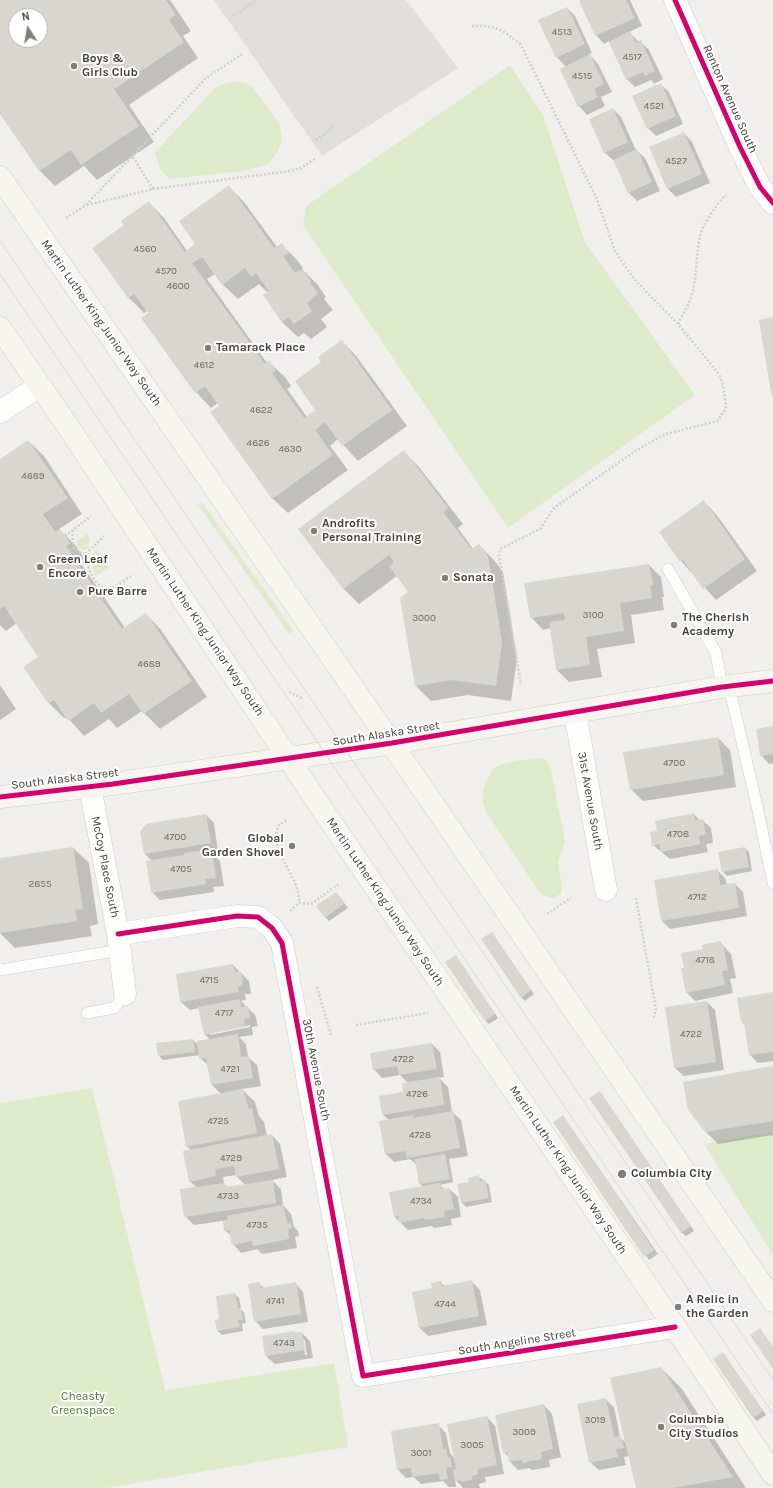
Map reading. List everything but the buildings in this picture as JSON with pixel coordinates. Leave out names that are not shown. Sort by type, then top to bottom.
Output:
[{"type":"main road","name":"Martin Luther King Junior Way South","points":[[0,177],[392,743],[773,1301]]},
{"type":"main road","name":"Martin Luther King Junior Way South","points":[[0,328],[288,758],[675,1327],[773,1474]]},
{"type":"main road","name":"South Alaska Street","points":[[0,797],[90,787],[392,743],[726,686],[773,681]]},
{"type":"street","name":"Renton Avenue South","points":[[675,0],[740,147],[760,187],[773,202]]},
{"type":"street","points":[[0,412],[38,386]]},
{"type":"street","name":"31st Avenue South","points":[[574,712],[606,890]]},
{"type":"street","name":"McCoy Place South","points":[[90,787],[119,942],[125,994]]},
{"type":"street","name":"30th Avenue South","points":[[119,942],[237,916],[258,916],[272,928],[282,943],[363,1376]]},
{"type":"street","name":"South Angeline Street","points":[[363,1376],[675,1327]]},
{"type":"lane","points":[[668,569],[716,653],[757,806],[773,883]]},
{"type":"lane","points":[[0,970],[119,942]]},
{"type":"lane","points":[[87,1012],[114,1008],[125,994]]},
{"type":"path","points":[[233,16],[257,0]]},
{"type":"path","points":[[472,26],[495,27],[504,31],[521,45],[597,199],[615,251],[634,279],[678,324],[719,374],[724,389],[726,408],[716,421],[666,434],[635,451],[554,508],[540,529],[500,549],[499,555],[521,685]]},
{"type":"path","points":[[66,218],[86,205],[206,78],[244,53]]},
{"type":"path","points":[[316,140],[335,126]]},
{"type":"path","points":[[132,157],[153,189]]},
{"type":"path","points":[[86,205],[153,189],[290,171],[301,168],[316,158]]},
{"type":"path","points":[[678,324],[693,293],[697,272],[697,255],[700,234],[716,205],[726,195]]},
{"type":"path","points":[[65,536],[91,516]]},
{"type":"path","points":[[72,530],[72,542],[74,548],[80,553],[86,554]]},
{"type":"path","points":[[86,554],[104,536]]},
{"type":"path","points":[[68,551],[74,548]]},
{"type":"path","points":[[86,554],[88,570],[94,580],[99,585],[106,588],[111,588]]},
{"type":"path","points":[[101,599],[109,592],[111,588],[131,576]]},
{"type":"path","points":[[90,583],[94,580]]},
{"type":"path","points":[[290,692],[302,698]]},
{"type":"path","points":[[286,820],[278,826],[276,839],[280,851],[300,892],[299,903],[288,913]]},
{"type":"path","points":[[299,903],[311,904],[340,883]]},
{"type":"path","points":[[547,914],[571,898]]},
{"type":"path","points":[[636,898],[656,1008],[653,1020]]},
{"type":"path","points":[[316,984],[331,1035]]},
{"type":"path","points":[[356,1025],[428,1013]]},
{"type":"green space","points":[[510,65],[543,115],[585,242],[695,395],[508,528],[303,225],[306,206]]},
{"type":"green space","points":[[228,82],[244,82],[252,86],[279,123],[282,140],[277,153],[268,164],[244,171],[169,179],[159,168],[155,152],[215,88]]},
{"type":"green space","points":[[202,502],[293,630],[289,634],[198,505]]},
{"type":"green space","points":[[88,534],[90,539],[89,548],[85,550],[79,548],[76,541]]},
{"type":"green space","points":[[95,550],[103,554],[109,568],[96,576],[92,563],[92,556]]},
{"type":"green space","points":[[544,758],[551,769],[565,843],[558,861],[562,887],[561,894],[552,898],[544,896],[538,890],[486,812],[483,803],[483,793],[486,781],[496,767],[508,762]]},
{"type":"green space","name":"Cheasty Greenspace","points":[[92,1088],[165,1390],[334,1363],[348,1447],[106,1488],[0,1488],[0,1103]]},
{"type":"green space","points":[[773,1132],[773,1255],[704,1144]]},
{"type":"shaded area","points":[[214,0],[406,0],[458,68],[322,156]]},
{"type":"tram line","points":[[0,241],[773,1380]]},
{"type":"tram line","points":[[0,274],[773,1414]]},
{"type":"cycle path","points":[[675,0],[740,147],[760,187],[773,203]]},
{"type":"cycle path","points":[[0,797],[113,784],[392,743],[722,687],[773,681]]},
{"type":"cycle path","points":[[118,934],[237,916],[258,917],[272,928],[282,943],[363,1376],[675,1327]]},
{"type":"place","name":"Boys & Girls Club","points":[[74,66]]},
{"type":"place","name":"Tamarack Place","points":[[208,348]]},
{"type":"place","name":"Androfits Personal Training","points":[[314,531]]},
{"type":"place","name":"Green Leaf Encore","points":[[40,567]]},
{"type":"place","name":"Sonata","points":[[445,578]]},
{"type":"place","name":"Pure Barre","points":[[80,592]]},
{"type":"place","name":"The Cherish Academy","points":[[674,625]]},
{"type":"place","name":"Global Garden Shovel","points":[[292,846]]},
{"type":"place","name":"Columbia City","points":[[622,1174]]},
{"type":"place","name":"A Relic in the Garden","points":[[678,1307]]},
{"type":"place","name":"Columbia City Studios","points":[[661,1427]]}]
